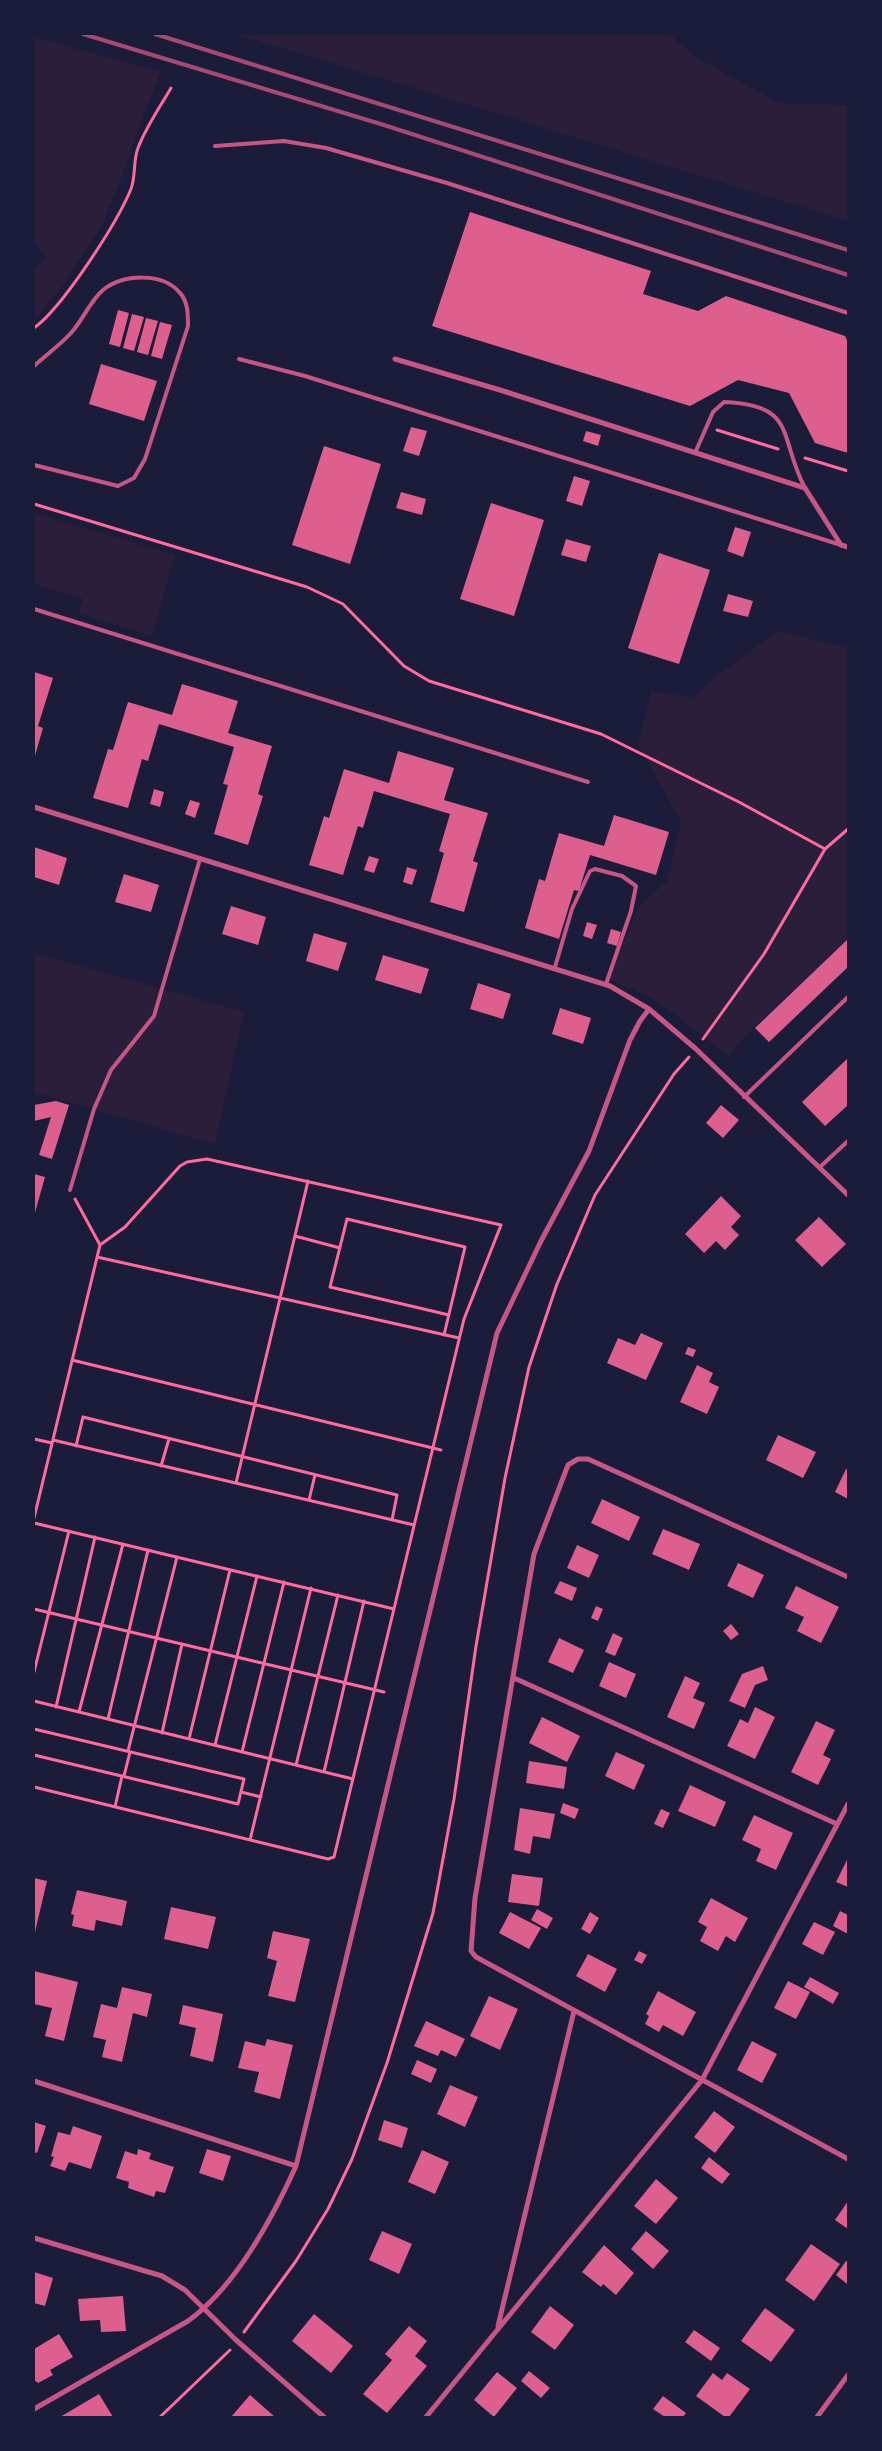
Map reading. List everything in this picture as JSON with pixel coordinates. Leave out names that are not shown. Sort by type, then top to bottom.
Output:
[{"type":"street","points":[[395,359],[805,488],[841,545],[848,547]]},
{"type":"street","points":[[34,807],[606,984],[649,1009],[696,1050],[848,1195]]},
{"type":"street","points":[[34,2409],[188,2321],[206,2308],[256,2243],[280,2202],[296,2166],[497,1333],[541,1241],[589,1151],[630,1040],[649,1009]]},
{"type":"street","points":[[848,1577],[588,1459],[578,1459],[568,1465],[564,1471],[534,1554],[475,1898],[471,1952],[476,1957],[574,2011],[848,2159]]},
{"type":"street","points":[[514,1678],[837,1824]]},
{"type":"street","points":[[426,2417],[702,2080],[848,1804]]},
{"type":"street","points":[[498,2328],[574,2011]]},
{"type":"street","points":[[34,2081],[296,2166]]},
{"type":"street","points":[[34,2238],[162,2276],[185,2290],[206,2308],[236,2340],[324,2417]]},
{"type":"street","points":[[817,2417],[848,2375]]},
{"type":"lane","points":[[215,146],[284,141],[326,148],[447,183],[848,313]]},
{"type":"lane","points":[[34,366],[71,333],[103,290],[123,280],[148,278],[167,282],[181,293],[187,308],[188,326],[145,459],[134,478],[118,486],[34,465]]},
{"type":"lane","points":[[238,359],[305,376],[841,545]]},
{"type":"lane","points":[[695,453],[713,412],[724,402],[749,403],[769,411],[781,422],[805,488]]},
{"type":"lane","points":[[34,609],[588,782]]},
{"type":"lane","points":[[70,1190],[94,1109],[111,1070],[154,1016],[200,859]]},
{"type":"lane","points":[[555,967],[572,908],[590,871],[595,869],[622,876],[636,886],[631,911],[606,984]]},
{"type":"lane","points":[[744,1097],[848,997]]},
{"type":"lane","points":[[820,1167],[848,1141]]},
{"type":"path","points":[[34,328],[44,321],[68,291],[107,232],[131,188],[137,149],[171,88]]},
{"type":"path","points":[[34,504],[307,588],[343,604],[404,666],[429,681],[601,734],[739,802],[826,849]]},
{"type":"path","points":[[160,2417],[228,2353],[236,2340],[255,2320],[285,2276],[328,2209],[352,2158],[388,2063],[433,1913],[454,1799],[476,1646],[505,1478],[528,1367],[557,1284],[595,1195],[674,1074],[696,1050],[764,954],[826,849],[848,829]]},
{"type":"path","points":[[34,1518],[100,1245],[125,1227],[180,1166],[187,1162],[207,1159],[501,1225],[464,1319],[354,1779],[336,1852],[332,1859],[34,1787]]},
{"type":"path","points":[[236,1483],[308,1181]]},
{"type":"path","points":[[70,1190],[100,1245]]},
{"type":"path","points":[[444,1335],[449,1315],[465,1247],[346,1219],[330,1287],[449,1315]]},
{"type":"path","points":[[295,1236],[340,1248]]},
{"type":"path","points":[[97,1257],[459,1338]]},
{"type":"path","points":[[72,1360],[441,1450]]},
{"type":"path","points":[[76,1446],[83,1417],[397,1495],[392,1520]]},
{"type":"path","points":[[34,1439],[76,1446],[414,1525]]},
{"type":"path","points":[[161,1466],[169,1439]]},
{"type":"path","points":[[309,1500],[315,1475]]},
{"type":"path","points":[[34,1523],[394,1609]]},
{"type":"path","points":[[34,1672],[69,1531]]},
{"type":"path","points":[[56,1707],[96,1537]]},
{"type":"path","points":[[79,1712],[123,1544]]},
{"type":"path","points":[[108,1719],[148,1550]]},
{"type":"path","points":[[115,1807],[177,1557]]},
{"type":"path","points":[[189,1739],[230,1570]]},
{"type":"path","points":[[215,1745],[258,1576]]},
{"type":"path","points":[[242,1752],[284,1582]]},
{"type":"path","points":[[250,1840],[311,1588]]},
{"type":"path","points":[[296,1765],[338,1595]]},
{"type":"path","points":[[324,1772],[364,1601]]},
{"type":"path","points":[[34,1609],[384,1692]]},
{"type":"path","points":[[162,1732],[182,1644]]},
{"type":"path","points":[[34,1701],[354,1779]]},
{"type":"path","points":[[34,1729],[244,1779],[238,1804],[34,1755]]},
{"type":"path","points":[[241,1792],[261,1796]]},
{"type":"shaded area","points":[[237,34],[669,34],[696,57],[779,103],[848,105],[848,221]]},
{"type":"shaded area","points":[[34,37],[161,72],[101,227],[62,287],[34,320],[34,268],[46,258],[34,242]]},
{"type":"shaded area","points":[[34,513],[175,555],[152,636],[78,613],[83,599],[34,584]]},
{"type":"shaded area","points":[[778,631],[848,648],[848,939],[753,1028],[729,1056],[654,999],[608,979],[638,907],[667,881],[681,822],[638,744],[651,692],[693,697],[719,674]]},
{"type":"shaded area","points":[[34,953],[244,1012],[215,1144],[41,1094],[34,1096]]},
{"type":"building","points":[[470,212],[651,271],[643,294],[698,311],[726,296],[845,336],[848,342],[848,453],[815,443],[789,393],[738,380],[690,406],[432,326]]},
{"type":"building","points":[[118,310],[129,313],[120,347],[109,344]]},
{"type":"building","points":[[132,314],[144,317],[134,351],[123,348]]},
{"type":"building","points":[[146,318],[158,321],[148,355],[137,352]]},
{"type":"building","points":[[160,322],[172,325],[162,359],[151,356]]},
{"type":"building","points":[[101,364],[157,381],[144,421],[89,404]]},
{"type":"building","points":[[411,427],[427,431],[419,456],[403,451]]},
{"type":"building","points":[[586,431],[601,435],[598,446],[583,441]]},
{"type":"building","points":[[324,446],[381,464],[350,564],[292,545]]},
{"type":"building","points":[[574,476],[590,481],[582,506],[566,501]]},
{"type":"building","points":[[401,492],[426,499],[422,515],[396,508]]},
{"type":"building","points":[[491,503],[544,520],[514,616],[460,599]]},
{"type":"building","points":[[735,527],[751,532],[743,557],[727,551]]},
{"type":"building","points":[[566,539],[591,546],[586,562],[561,555]]},
{"type":"building","points":[[659,553],[710,570],[679,664],[628,648]]},
{"type":"building","points":[[728,594],[753,601],[748,617],[723,611]]},
{"type":"building","points":[[34,672],[53,678],[38,726],[43,728],[34,759]]},
{"type":"building","points":[[182,684],[238,701],[228,733],[272,746],[258,794],[263,796],[248,845],[214,834],[228,785],[223,784],[234,747],[159,724],[148,761],[142,759],[128,808],[93,798],[108,749],[113,750],[128,702],[172,715]]},
{"type":"building","points":[[398,751],[454,768],[444,800],[488,813],[473,861],[478,863],[464,912],[430,902],[444,853],[439,851],[450,814],[374,791],[363,828],[358,826],[343,875],[309,865],[324,816],[329,818],[344,769],[389,783]]},
{"type":"building","points":[[154,789],[164,792],[160,807],[150,804]]},
{"type":"building","points":[[190,800],[200,803],[195,818],[185,814]]},
{"type":"building","points":[[614,815],[669,832],[656,875],[590,855],[579,891],[574,890],[559,939],[525,928],[539,879],[545,881],[559,833],[604,846]]},
{"type":"building","points":[[34,847],[67,858],[59,885],[34,877]]},
{"type":"building","points":[[369,856],[379,859],[374,873],[364,870]]},
{"type":"building","points":[[407,867],[417,870],[412,885],[403,882]]},
{"type":"building","points":[[124,874],[159,885],[151,912],[115,902]]},
{"type":"building","points":[[231,906],[266,917],[258,945],[222,934]]},
{"type":"building","points":[[587,922],[597,925],[592,939],[583,936]]},
{"type":"building","points":[[611,929],[621,932],[617,946],[607,943]]},
{"type":"building","points":[[314,933],[347,943],[338,971],[306,961]]},
{"type":"building","points":[[848,939],[848,967],[769,1042],[755,1028]]},
{"type":"building","points":[[383,955],[429,969],[421,994],[375,980]]},
{"type":"building","points":[[478,983],[511,994],[503,1019],[470,1009]]},
{"type":"building","points":[[560,1008],[591,1018],[583,1044],[552,1034]]},
{"type":"building","points":[[848,1058],[848,1105],[825,1126],[802,1102]]},
{"type":"building","points":[[56,1101],[69,1105],[52,1159],[39,1155],[51,1117],[34,1121],[34,1105]]},
{"type":"building","points":[[721,1105],[739,1120],[723,1138],[706,1123]]},
{"type":"building","points":[[34,1174],[45,1177],[34,1216]]},
{"type":"building","points":[[721,1196],[741,1216],[731,1227],[739,1235],[725,1250],[716,1241],[704,1253],[685,1234]]},
{"type":"building","points":[[819,1217],[846,1244],[822,1267],[795,1240]]},
{"type":"building","points":[[641,1333],[663,1343],[646,1380],[607,1363],[618,1338],[635,1345]]},
{"type":"building","points":[[688,1347],[696,1350],[693,1357],[685,1354]]},
{"type":"building","points":[[697,1365],[713,1373],[709,1382],[719,1387],[707,1414],[680,1402]]},
{"type":"building","points":[[778,1435],[816,1452],[803,1478],[766,1460]]},
{"type":"building","points":[[846,1469],[848,1470],[848,1499],[835,1492]]},
{"type":"building","points":[[602,1499],[640,1517],[629,1541],[591,1523]]},
{"type":"building","points":[[663,1529],[700,1544],[689,1570],[652,1554]]},
{"type":"building","points":[[577,1545],[599,1555],[589,1578],[567,1568]]},
{"type":"building","points":[[738,1563],[764,1575],[753,1598],[727,1586]]},
{"type":"building","points":[[560,1581],[577,1588],[572,1601],[554,1593]]},
{"type":"building","points":[[796,1586],[839,1607],[821,1643],[797,1631],[804,1617],[785,1608]]},
{"type":"building","points":[[596,1606],[603,1609],[598,1621],[591,1618]]},
{"type":"building","points":[[731,1624],[739,1634],[731,1640],[723,1631]]},
{"type":"building","points":[[613,1633],[623,1638],[615,1656],[605,1652]]},
{"type":"building","points":[[559,1638],[584,1650],[573,1673],[548,1662]]},
{"type":"building","points":[[609,1662],[636,1674],[626,1698],[599,1686]]},
{"type":"building","points":[[763,1666],[768,1680],[755,1685],[745,1708],[729,1701],[742,1674]]},
{"type":"building","points":[[685,1676],[700,1683],[693,1698],[705,1703],[694,1729],[667,1717]]},
{"type":"building","points":[[755,1707],[775,1717],[755,1759],[727,1746],[740,1719],[748,1723]]},
{"type":"building","points":[[542,1717],[580,1736],[567,1762],[529,1743]]},
{"type":"building","points":[[816,1721],[835,1730],[823,1755],[831,1759],[818,1785],[791,1772]]},
{"type":"building","points":[[616,1752],[645,1765],[634,1790],[605,1776]]},
{"type":"building","points":[[529,1761],[567,1767],[564,1789],[526,1783]]},
{"type":"building","points":[[690,1785],[726,1802],[715,1827],[678,1811]]},
{"type":"building","points":[[563,1803],[579,1809],[575,1819],[560,1813]]},
{"type":"building","points":[[520,1808],[555,1814],[550,1839],[533,1836],[530,1854],[514,1850]]},
{"type":"building","points":[[661,1809],[670,1813],[663,1828],[654,1824]]},
{"type":"building","points":[[754,1815],[793,1833],[776,1870],[756,1861],[761,1849],[742,1840]]},
{"type":"building","points":[[848,1858],[848,1887],[836,1882]]},
{"type":"building","points":[[512,1874],[543,1878],[539,1906],[508,1902]]},
{"type":"building","points":[[34,1878],[47,1881],[35,1932],[34,1931]]},
{"type":"building","points":[[77,1890],[127,1901],[122,1926],[96,1920],[94,1931],[72,1926],[74,1915],[71,1914]]},
{"type":"building","points":[[711,1898],[748,1918],[735,1942],[726,1936],[718,1951],[700,1941],[707,1927],[698,1922]]},
{"type":"building","points":[[171,1907],[216,1917],[208,1949],[164,1939]]},
{"type":"building","points":[[537,1909],[553,1918],[547,1929],[531,1920]]},
{"type":"building","points":[[840,1911],[848,1915],[848,1934],[833,1926]]},
{"type":"building","points":[[510,1912],[541,1928],[529,1949],[499,1933]]},
{"type":"building","points":[[590,1912],[599,1918],[590,1934],[581,1929]]},
{"type":"building","points":[[814,1922],[835,1932],[823,1955],[802,1944]]},
{"type":"building","points":[[273,1931],[310,1939],[295,2002],[268,1996],[277,1961],[267,1958]]},
{"type":"building","points":[[639,1951],[647,1955],[642,1964],[634,1960]]},
{"type":"building","points":[[588,1954],[617,1969],[605,1992],[576,1976]]},
{"type":"building","points":[[34,1971],[78,1982],[64,2041],[45,2036],[52,2008],[34,2004]]},
{"type":"building","points":[[810,1977],[839,1993],[833,2004],[804,1987]]},
{"type":"building","points":[[788,1981],[810,1992],[796,2019],[774,2008]]},
{"type":"building","points":[[122,1987],[152,1994],[147,2017],[133,2013],[122,2062],[102,2057],[106,2040],[93,2037],[101,2004],[117,2008]]},
{"type":"building","points":[[658,1991],[696,2012],[683,2036],[663,2025],[659,2032],[645,2024],[649,2016],[646,2014]]},
{"type":"building","points":[[489,1996],[518,2009],[500,2050],[470,2036]]},
{"type":"building","points":[[183,2005],[223,2014],[213,2062],[190,2056],[196,2028],[179,2024]]},
{"type":"building","points":[[426,2021],[465,2039],[456,2057],[441,2050],[438,2056],[414,2046]]},
{"type":"building","points":[[267,2039],[293,2045],[280,2099],[254,2092],[259,2072],[238,2068],[245,2041],[265,2046]]},
{"type":"building","points":[[752,2041],[777,2054],[762,2083],[737,2070]]},
{"type":"building","points":[[417,2060],[437,2069],[431,2083],[411,2074]]},
{"type":"building","points":[[450,2085],[478,2097],[465,2127],[437,2114]]},
{"type":"building","points":[[714,2111],[735,2127],[715,2153],[694,2137]]},
{"type":"building","points":[[384,2120],[408,2128],[402,2148],[378,2140]]},
{"type":"building","points":[[34,2122],[46,2126],[37,2153],[34,2152]]},
{"type":"building","points":[[73,2126],[102,2136],[91,2169],[69,2162],[65,2171],[50,2166],[54,2157],[51,2156],[58,2132],[70,2135]]},
{"type":"building","points":[[138,2149],[151,2153],[149,2159],[174,2167],[165,2193],[156,2191],[154,2197],[128,2188],[129,2182],[116,2178],[125,2151],[137,2155]]},
{"type":"building","points":[[207,2149],[231,2156],[223,2181],[199,2173]]},
{"type":"building","points":[[422,2150],[449,2162],[435,2194],[408,2182]]},
{"type":"building","points":[[709,2157],[730,2174],[722,2184],[701,2168]]},
{"type":"building","points":[[656,2179],[678,2198],[656,2224],[634,2206]]},
{"type":"building","points":[[848,2201],[848,2229],[835,2220]]},
{"type":"building","points":[[382,2231],[412,2244],[399,2274],[369,2260]]},
{"type":"building","points":[[646,2231],[669,2251],[653,2269],[631,2249]]},
{"type":"building","points":[[811,2244],[840,2264],[814,2301],[785,2280]]},
{"type":"building","points":[[604,2245],[634,2273],[616,2295],[603,2284],[601,2287],[582,2272]]},
{"type":"building","points":[[846,2261],[848,2262],[847,2284],[836,2275]]},
{"type":"building","points":[[34,2272],[53,2278],[45,2306],[34,2303]]},
{"type":"building","points":[[123,2296],[126,2331],[101,2332],[100,2320],[80,2321],[78,2299]]},
{"type":"building","points":[[550,2306],[574,2325],[555,2350],[531,2332]]},
{"type":"building","points":[[765,2308],[795,2330],[771,2362],[741,2341]]},
{"type":"building","points":[[314,2314],[353,2346],[331,2373],[292,2341]]},
{"type":"building","points":[[409,2326],[427,2341],[415,2356],[427,2366],[387,2413],[363,2394],[392,2360],[385,2354]]},
{"type":"building","points":[[694,2330],[720,2348],[711,2361],[685,2342]]},
{"type":"building","points":[[59,2334],[73,2357],[50,2370],[53,2375],[38,2383],[34,2380],[34,2349]]},
{"type":"building","points":[[529,2371],[550,2388],[541,2398],[521,2381]]},
{"type":"building","points":[[497,2372],[517,2388],[494,2417],[474,2400]]},
{"type":"building","points":[[713,2373],[722,2380],[727,2373],[750,2389],[729,2417],[725,2417],[696,2396]]},
{"type":"building","points":[[99,2394],[113,2417],[60,2417]]},
{"type":"building","points":[[250,2395],[275,2417],[231,2417]]},
{"type":"building","points":[[663,2396],[686,2413],[683,2417],[665,2417],[653,2409]]},
{"type":"railway","points":[[83,34],[384,125],[848,275]]},
{"type":"railway","points":[[155,34],[848,250]]}]
